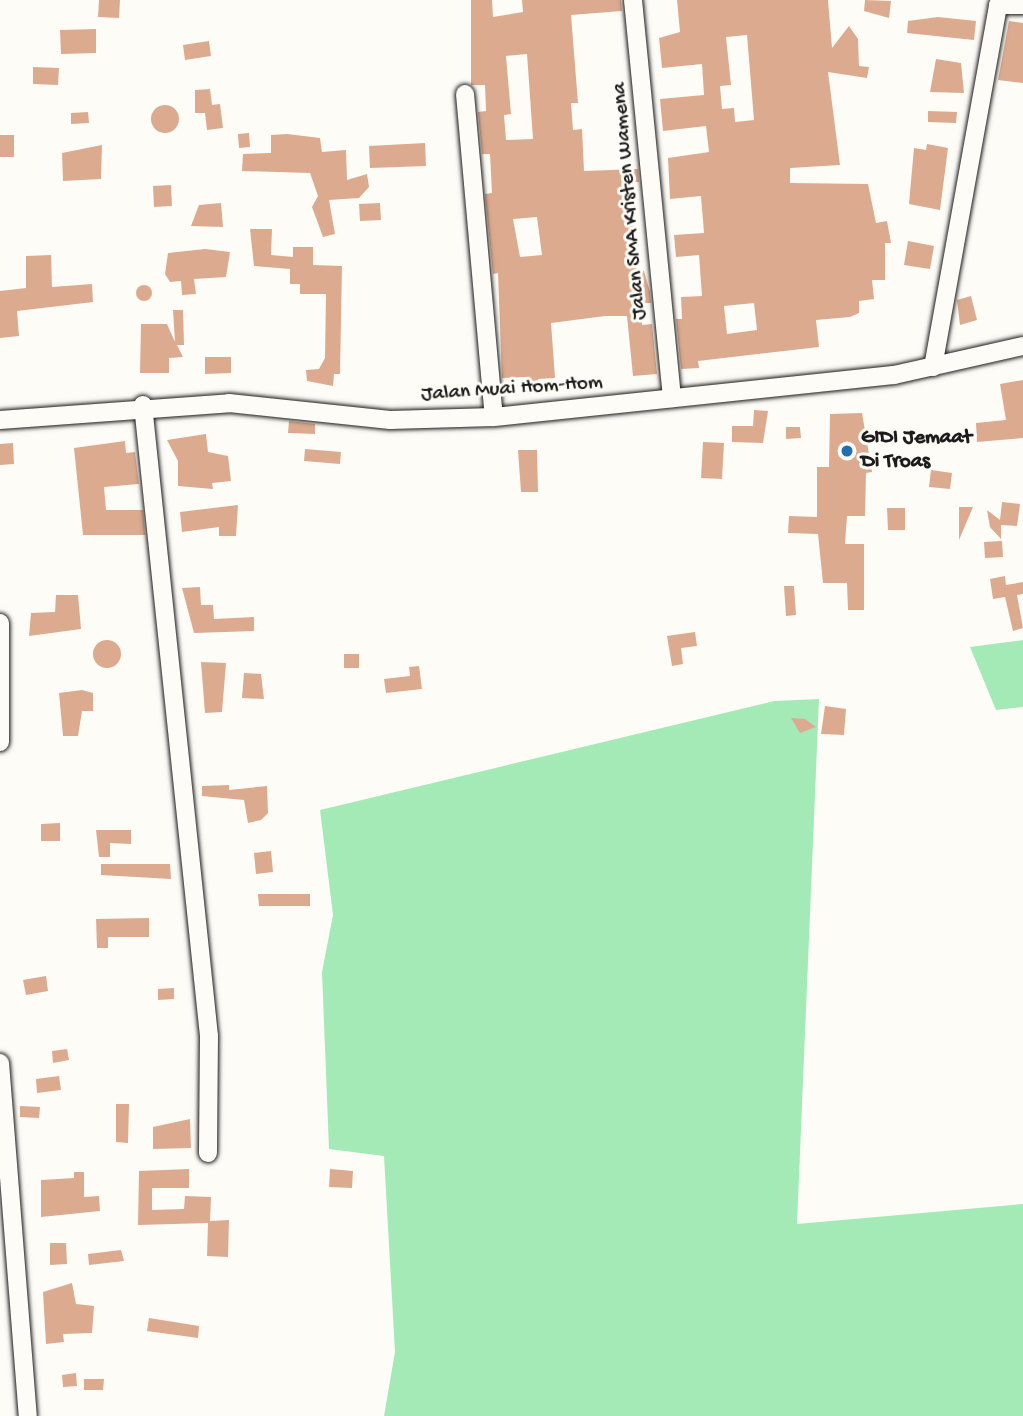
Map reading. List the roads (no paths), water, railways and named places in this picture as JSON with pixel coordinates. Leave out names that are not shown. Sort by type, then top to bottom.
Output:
[{"type":"street","name":"Jalan SMA Kristen Wamena","points":[[633,0],[672,398]]},
{"type":"street","points":[[933,367],[999,3],[1023,5]]},
{"type":"street","points":[[466,94],[494,417]]},
{"type":"street","name":"Jalan Muai Hom-Hom","points":[[0,420],[144,405],[268,404],[390,419],[494,417],[933,367],[1023,346]]},
{"type":"street","points":[[144,405],[209,1036],[208,1153]]},
{"type":"street","points":[[0,623],[0,742]]},
{"type":"street","points":[[0,1063],[28,1416]]},
{"type":"place","name":"GIDI Jemaat Di Troas","points":[[847,451]]}]
